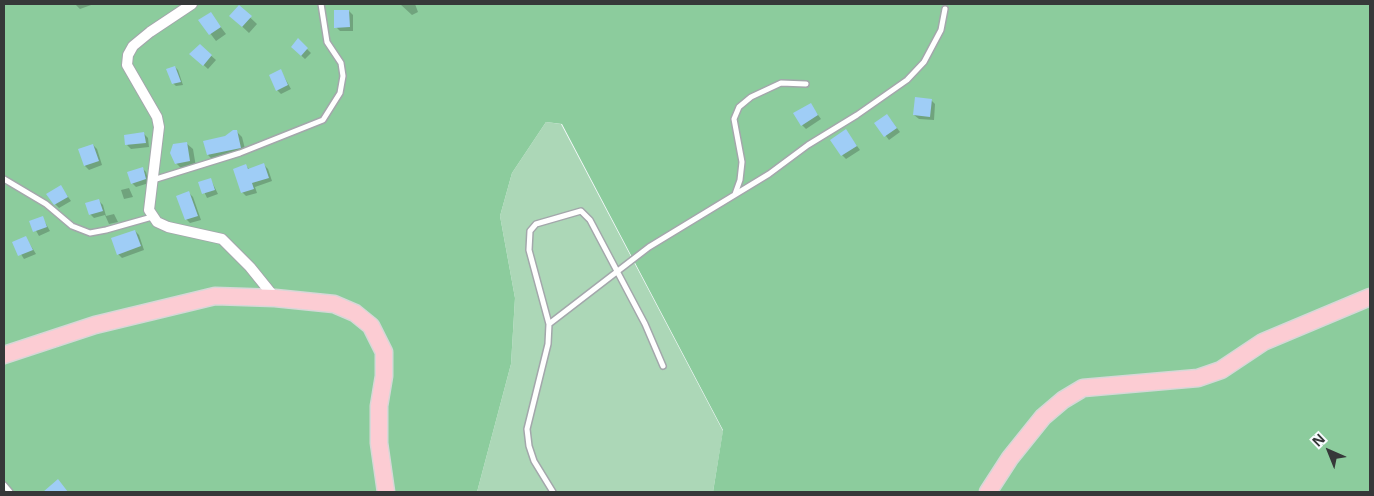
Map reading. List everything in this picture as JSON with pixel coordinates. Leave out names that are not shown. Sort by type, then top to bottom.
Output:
[{"type":"highway","points":[[4,355],[95,325],[214,296],[275,298],[334,304],[355,313],[371,326],[384,352],[384,376],[379,406],[379,443],[386,492]]},
{"type":"highway","points":[[988,492],[1010,458],[1043,417],[1063,400],[1083,388],[1198,378],[1221,370],[1263,342],[1370,297]]},
{"type":"street","points":[[192,4],[150,32],[133,46],[128,55],[127,65],[158,122],[156,161],[149,210],[152,217],[168,227],[222,239],[250,267],[275,298]]},
{"type":"lane","points":[[153,180],[240,153],[322,120],[340,92],[343,76],[341,63],[327,42],[321,4]]},
{"type":"lane","points":[[549,324],[649,247],[769,174],[808,145],[857,115],[907,80],[924,62],[941,30],[944,9]]},
{"type":"lane","points":[[735,194],[740,180],[742,162],[734,119],[739,107],[751,97],[781,83],[806,84]]},
{"type":"lane","points":[[4,180],[46,204],[72,226],[90,233],[152,217]]},
{"type":"lane","points":[[553,492],[534,460],[529,446],[527,429],[545,360],[549,324],[529,250],[530,231],[536,224],[581,211],[590,220],[645,324],[663,366]]},
{"type":"lane","points":[[4,485],[10,492]]},
{"type":"green space","points":[[4,4],[1370,4],[1370,492],[713,492],[723,430],[562,124],[546,122],[512,173],[500,216],[515,298],[511,364],[477,492],[4,492]]},
{"type":"green space","points":[[546,122],[561,124],[723,431],[713,492],[477,492],[511,364],[515,298],[500,216],[512,173]]},
{"type":"building","points":[[239,5],[252,16],[242,27],[229,16]]},
{"type":"building","points":[[334,10],[349,10],[350,27],[334,28]]},
{"type":"building","points":[[211,12],[221,27],[209,35],[198,20]]},
{"type":"building","points":[[298,38],[308,48],[301,56],[291,47]]},
{"type":"building","points":[[200,44],[212,55],[203,66],[189,54]]},
{"type":"building","points":[[175,66],[181,82],[172,84],[166,69]]},
{"type":"building","points":[[281,69],[288,85],[276,91],[269,75]]},
{"type":"building","points":[[915,97],[932,99],[930,117],[913,115]]},
{"type":"building","points":[[811,103],[818,115],[801,126],[793,113]]},
{"type":"building","points":[[887,114],[897,128],[884,137],[874,123]]},
{"type":"building","points":[[846,129],[857,146],[841,156],[830,140]]},
{"type":"building","points":[[233,130],[237,130],[241,148],[207,155],[203,141],[225,136]]},
{"type":"building","points":[[144,132],[146,143],[125,145],[124,135]]},
{"type":"building","points":[[187,142],[190,161],[175,164],[170,153],[173,144]]},
{"type":"building","points":[[93,144],[99,161],[84,166],[78,149]]},
{"type":"building","points":[[264,163],[269,178],[252,183],[254,189],[241,193],[233,169],[246,164],[248,169]]},
{"type":"building","points":[[143,167],[146,179],[131,184],[127,172]]},
{"type":"building","points":[[211,178],[215,190],[202,194],[198,182]]},
{"type":"building","points":[[61,185],[68,197],[54,205],[46,194]]},
{"type":"building","points":[[189,191],[198,216],[185,220],[176,196]]},
{"type":"building","points":[[99,199],[103,211],[89,215],[85,203]]},
{"type":"building","points":[[43,216],[47,227],[33,232],[29,221]]},
{"type":"building","points":[[135,230],[141,246],[117,255],[111,238]]},
{"type":"building","points":[[26,236],[33,250],[18,256],[12,242]]},
{"type":"building","points":[[58,479],[68,492],[43,492]]}]
